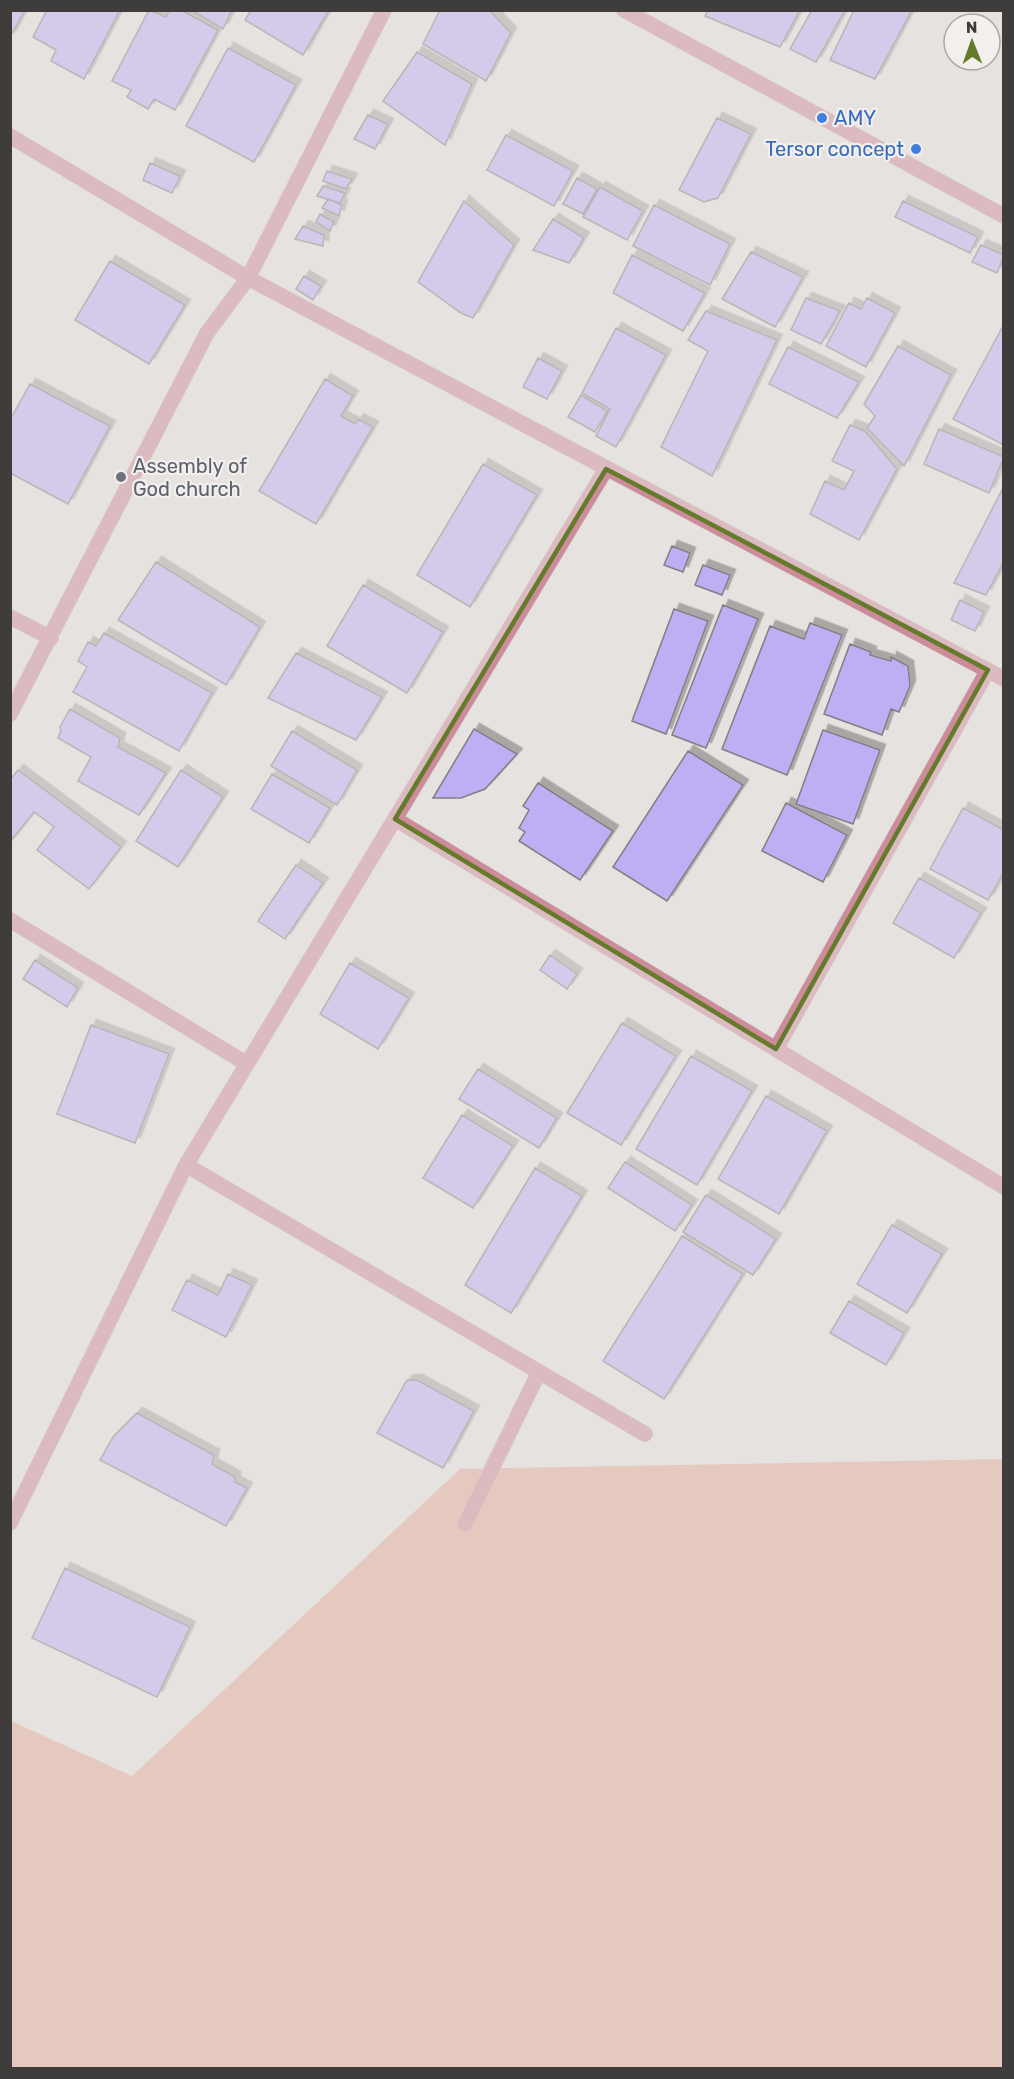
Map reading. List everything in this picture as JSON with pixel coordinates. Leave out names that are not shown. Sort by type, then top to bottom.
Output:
[{"type":"street","points":[[10,714],[207,333],[248,278],[384,10]]},
{"type":"street","points":[[624,10],[1004,216]]},
{"type":"street","points":[[10,136],[248,278],[1004,679]]},
{"type":"street","points":[[10,1523],[186,1164],[606,469]]},
{"type":"street","points":[[10,617],[51,638]]},
{"type":"street","points":[[776,1049],[988,670]]},
{"type":"street","points":[[395,819],[1004,1187]]},
{"type":"street","points":[[10,920],[247,1064]]},
{"type":"street","points":[[186,1164],[645,1434]]},
{"type":"street","points":[[465,1524],[539,1372]]},
{"type":"highlighted area","points":[[606,469],[988,670],[776,1049],[395,819]]},
{"type":"shaded area","points":[[1003,1459],[1003,2068],[11,2068],[11,1721],[132,1776],[460,1469]]},
{"type":"building","points":[[10,10],[25,10],[10,37]]},
{"type":"building","points":[[47,10],[120,10],[84,79],[51,61],[56,50],[33,37]]},
{"type":"building","points":[[149,10],[166,17],[170,10],[181,10],[218,30],[175,110],[154,99],[148,109],[127,97],[131,90],[112,81]]},
{"type":"building","points":[[191,10],[232,10],[223,29]]},
{"type":"building","points":[[251,10],[329,10],[303,55],[245,20]]},
{"type":"building","points":[[440,10],[489,10],[511,33],[486,81],[423,44]]},
{"type":"building","points":[[708,10],[800,10],[780,47],[705,16]]},
{"type":"building","points":[[812,10],[845,10],[816,62],[790,49]]},
{"type":"building","points":[[854,10],[912,10],[875,79],[830,60]]},
{"type":"building","points":[[228,48],[296,85],[254,162],[186,126]]},
{"type":"building","points":[[417,52],[472,84],[445,145],[383,101]]},
{"type":"building","points":[[368,115],[388,124],[375,149],[354,139]]},
{"type":"building","points":[[717,118],[751,134],[718,198],[704,202],[679,190]]},
{"type":"building","points":[[506,135],[573,171],[554,206],[487,170]]},
{"type":"building","points":[[150,163],[180,176],[172,193],[143,180]]},
{"type":"building","points":[[327,171],[352,179],[346,189],[323,181]]},
{"type":"building","points":[[577,178],[597,189],[583,214],[563,204]]},
{"type":"building","points":[[323,186],[345,193],[340,203],[317,196]]},
{"type":"building","points":[[600,187],[643,211],[627,240],[583,217]]},
{"type":"building","points":[[328,199],[342,205],[339,216],[322,208]]},
{"type":"building","points":[[464,201],[514,245],[473,318],[461,313],[418,282]]},
{"type":"building","points":[[903,201],[978,237],[970,253],[895,217]]},
{"type":"building","points":[[654,205],[730,244],[710,285],[633,246]]},
{"type":"building","points":[[320,214],[334,222],[330,231],[316,222]]},
{"type":"building","points":[[553,219],[584,238],[569,263],[533,250]]},
{"type":"building","points":[[303,226],[324,235],[323,246],[295,239]]},
{"type":"building","points":[[981,245],[1004,255],[997,273],[972,262]]},
{"type":"building","points":[[751,252],[803,277],[775,327],[722,299]]},
{"type":"building","points":[[632,255],[705,293],[683,331],[613,293]]},
{"type":"building","points":[[110,261],[185,305],[149,364],[75,320]]},
{"type":"building","points":[[304,276],[321,286],[313,300],[296,289]]},
{"type":"building","points":[[806,298],[840,311],[821,344],[791,330]]},
{"type":"building","points":[[867,298],[895,313],[866,367],[826,346],[849,303],[861,309]]},
{"type":"building","points":[[706,311],[777,340],[712,476],[661,447],[708,351],[688,340]]},
{"type":"building","points":[[1004,324],[1004,445],[953,419]]},
{"type":"building","points":[[616,328],[666,355],[616,447],[596,436],[610,409],[582,393]]},
{"type":"building","points":[[898,346],[951,375],[904,466],[867,428],[875,416],[864,404]]},
{"type":"building","points":[[788,347],[859,382],[837,418],[769,384]]},
{"type":"building","points":[[538,358],[562,371],[547,399],[523,387]]},
{"type":"building","points":[[325,379],[353,396],[341,416],[355,424],[358,419],[373,427],[316,524],[259,491]]},
{"type":"building","points":[[30,384],[110,426],[68,504],[10,473],[10,420]]},
{"type":"building","points":[[581,395],[607,411],[595,432],[568,417]]},
{"type":"building","points":[[850,425],[865,431],[897,469],[859,540],[810,514],[825,481],[844,490],[854,471],[832,461]]},
{"type":"building","points":[[939,429],[1004,457],[989,493],[924,464]]},
{"type":"building","points":[[483,464],[537,495],[470,607],[417,575]]},
{"type":"building","points":[[1004,486],[1004,561],[986,595],[954,583]]},
{"type":"building","points":[[672,546],[690,553],[683,572],[664,565]]},
{"type":"building","points":[[156,562],[260,627],[226,685],[118,620]]},
{"type":"building","points":[[703,565],[730,575],[722,595],[695,585]]},
{"type":"building","points":[[363,585],[443,632],[407,693],[327,646]]},
{"type":"building","points":[[960,600],[984,612],[975,631],[951,620]]},
{"type":"building","points":[[723,605],[758,619],[706,748],[672,735]]},
{"type":"building","points":[[674,609],[708,621],[666,734],[632,721]]},
{"type":"building","points":[[810,623],[842,635],[787,775],[722,749],[770,626],[804,639]]},
{"type":"building","points":[[104,633],[212,693],[179,751],[73,692],[87,667],[78,661],[88,642],[96,646]]},
{"type":"building","points":[[850,644],[871,652],[870,655],[891,661],[891,657],[908,666],[910,686],[899,712],[891,709],[882,735],[824,714]]},
{"type":"building","points":[[296,653],[382,697],[356,740],[268,698]]},
{"type":"building","points":[[70,709],[120,738],[118,747],[166,773],[139,815],[78,781],[91,757],[58,738],[60,727]]},
{"type":"building","points":[[474,729],[517,754],[485,789],[461,798],[433,798]]},
{"type":"building","points":[[823,730],[880,750],[853,824],[796,804]]},
{"type":"building","points":[[292,731],[357,770],[337,805],[271,766]]},
{"type":"building","points":[[688,751],[743,785],[667,901],[613,867]]},
{"type":"building","points":[[18,770],[121,847],[89,889],[37,850],[54,827],[34,812],[10,842],[10,780]]},
{"type":"building","points":[[181,770],[223,797],[178,867],[136,841]]},
{"type":"building","points":[[272,774],[330,808],[309,843],[251,809]]},
{"type":"building","points":[[538,783],[613,831],[580,880],[519,841],[525,832],[519,828],[529,810],[523,806]]},
{"type":"building","points":[[786,803],[847,835],[823,882],[762,851]]},
{"type":"building","points":[[963,808],[1004,830],[1004,872],[988,900],[930,869]]},
{"type":"building","points":[[296,865],[323,883],[285,939],[258,921]]},
{"type":"building","points":[[919,878],[981,913],[954,958],[893,923]]},
{"type":"building","points":[[550,955],[577,974],[567,989],[540,970]]},
{"type":"building","points":[[35,960],[78,988],[67,1007],[23,979]]},
{"type":"building","points":[[350,963],[409,998],[378,1049],[320,1014]]},
{"type":"building","points":[[622,1023],[676,1056],[621,1145],[567,1113]]},
{"type":"building","points":[[91,1025],[169,1054],[135,1143],[57,1114]]},
{"type":"building","points":[[691,1056],[752,1091],[697,1185],[636,1149]]},
{"type":"building","points":[[478,1069],[557,1118],[539,1148],[459,1099]]},
{"type":"building","points":[[766,1096],[827,1131],[779,1214],[718,1179]]},
{"type":"building","points":[[462,1115],[513,1146],[473,1208],[423,1178]]},
{"type":"building","points":[[625,1162],[692,1205],[675,1231],[608,1188]]},
{"type":"building","points":[[535,1168],[582,1196],[511,1313],[465,1285]]},
{"type":"building","points":[[706,1195],[776,1239],[753,1275],[683,1232]]},
{"type":"building","points":[[892,1225],[942,1254],[907,1313],[857,1284]]},
{"type":"building","points":[[682,1236],[743,1274],[664,1399],[603,1361]]},
{"type":"building","points":[[228,1274],[252,1285],[226,1337],[172,1310],[187,1280],[218,1295]]},
{"type":"building","points":[[849,1301],[904,1333],[886,1365],[830,1333]]},
{"type":"building","points":[[407,1380],[417,1380],[474,1411],[443,1468],[377,1433]]},
{"type":"building","points":[[137,1413],[214,1455],[212,1464],[235,1477],[235,1482],[247,1488],[226,1526],[100,1460],[113,1437]]},
{"type":"building","points":[[65,1568],[190,1627],[157,1697],[32,1638]]},
{"type":"place","name":"AMY","points":[[822,118]]},
{"type":"place","name":"Tersor concept","points":[[916,149]]},
{"type":"place","name":"Assembly of God church","points":[[121,477]]}]
